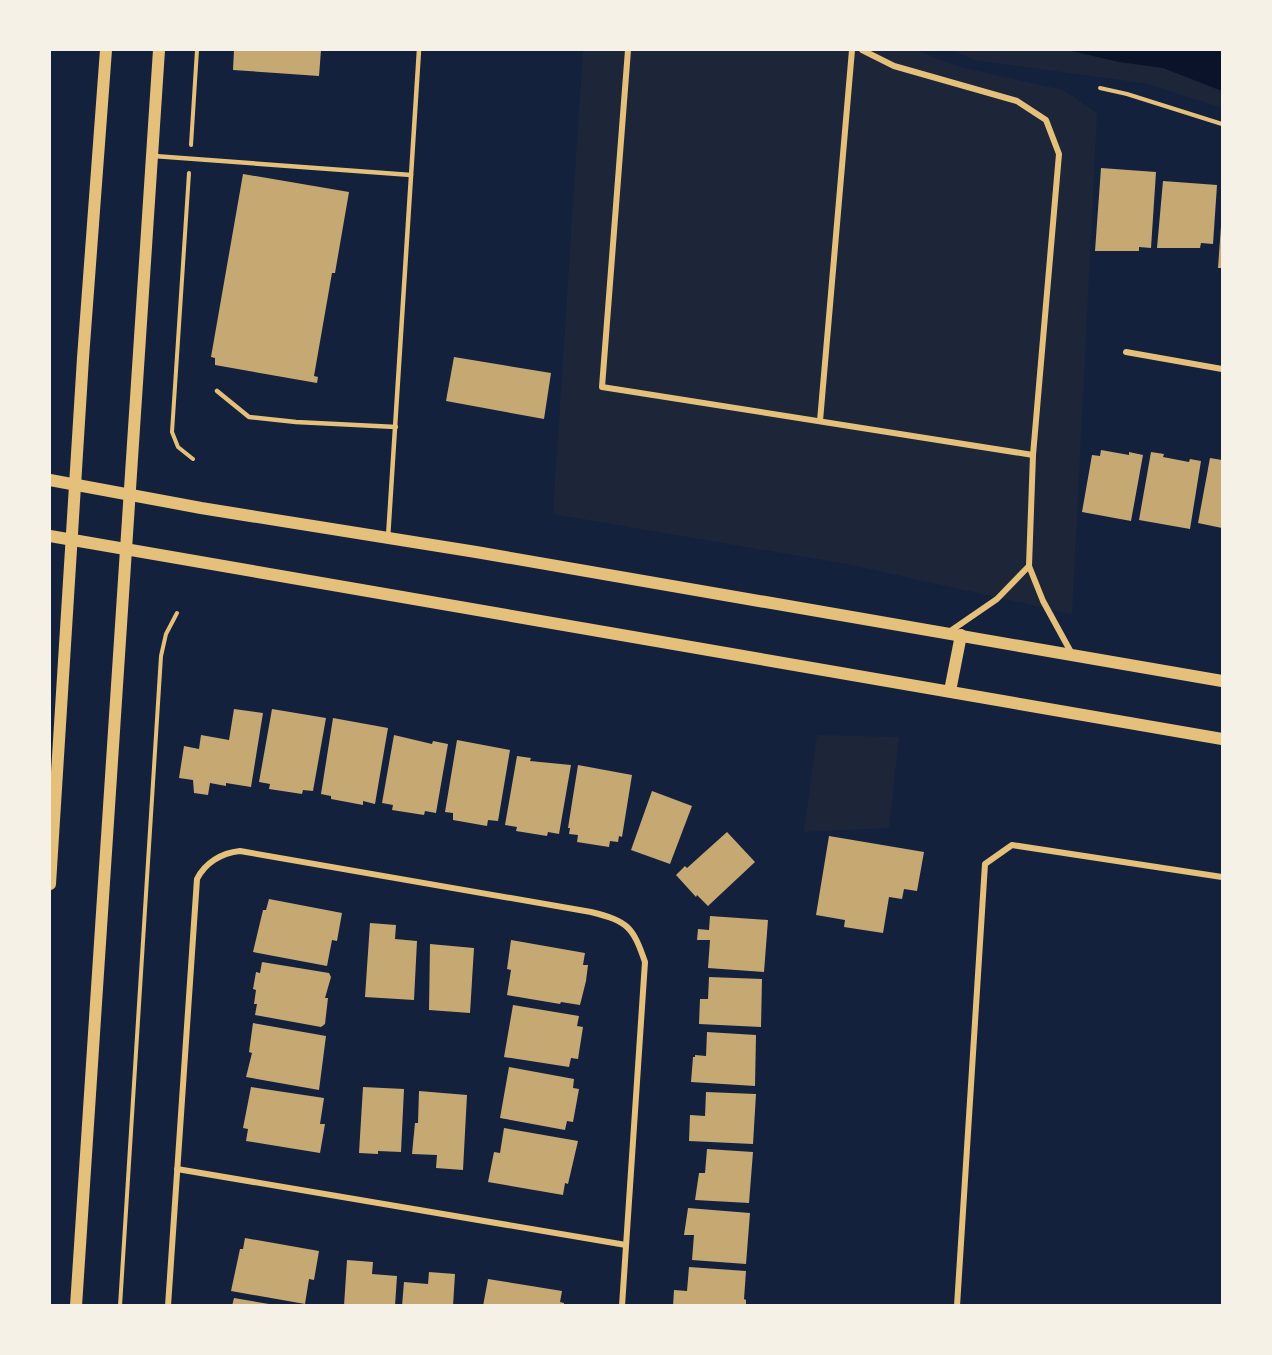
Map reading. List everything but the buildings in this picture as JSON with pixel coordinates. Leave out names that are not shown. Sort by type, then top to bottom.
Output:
[{"type":"main road","points":[[50,884],[75,484],[106,50]]},
{"type":"main road","points":[[76,1305],[159,50]]},
{"type":"main road","points":[[50,480],[1222,681]]},
{"type":"main road","points":[[50,536],[1222,739]]},
{"type":"main road","points":[[950,691],[961,635]]},
{"type":"street","points":[[628,50],[602,387],[1033,455]]},
{"type":"street","points":[[820,421],[852,50]]},
{"type":"street","points":[[862,50],[894,66],[1017,101],[1046,120],[1059,154],[1033,455],[1029,566],[1043,601],[1073,655]]},
{"type":"street","points":[[1126,352],[1222,369]]},
{"type":"street","points":[[947,633],[997,599],[1029,566]]},
{"type":"street","points":[[957,1305],[985,864],[1012,845],[1222,877]]},
{"type":"street","points":[[168,1305],[197,879],[202,869],[229,852],[251,852],[591,912],[615,918],[636,935],[645,962],[622,1305]]},
{"type":"street","points":[[177,1169],[626,1245]]},
{"type":"lane","points":[[388,538],[419,50]]},
{"type":"lane","points":[[152,156],[411,175]]},
{"type":"lane","points":[[217,391],[249,417],[396,427]]},
{"type":"path","points":[[193,459],[178,447],[172,432],[197,50]]},
{"type":"path","points":[[1100,88],[1127,94],[1222,124]]},
{"type":"path","points":[[120,1305],[161,656],[166,634],[177,614]]},
{"type":"shaded area","points":[[583,50],[916,50],[956,66],[1063,90],[1097,113],[1072,614],[847,564],[553,514]]},
{"type":"shaded area","points":[[953,50],[1222,50],[1222,108],[1149,84],[974,60]]},
{"type":"shaded area","points":[[1067,50],[1222,50],[1222,91],[1163,68],[1119,62]]},
{"type":"shaded area","points":[[817,735],[899,737],[889,828],[804,832]]}]
